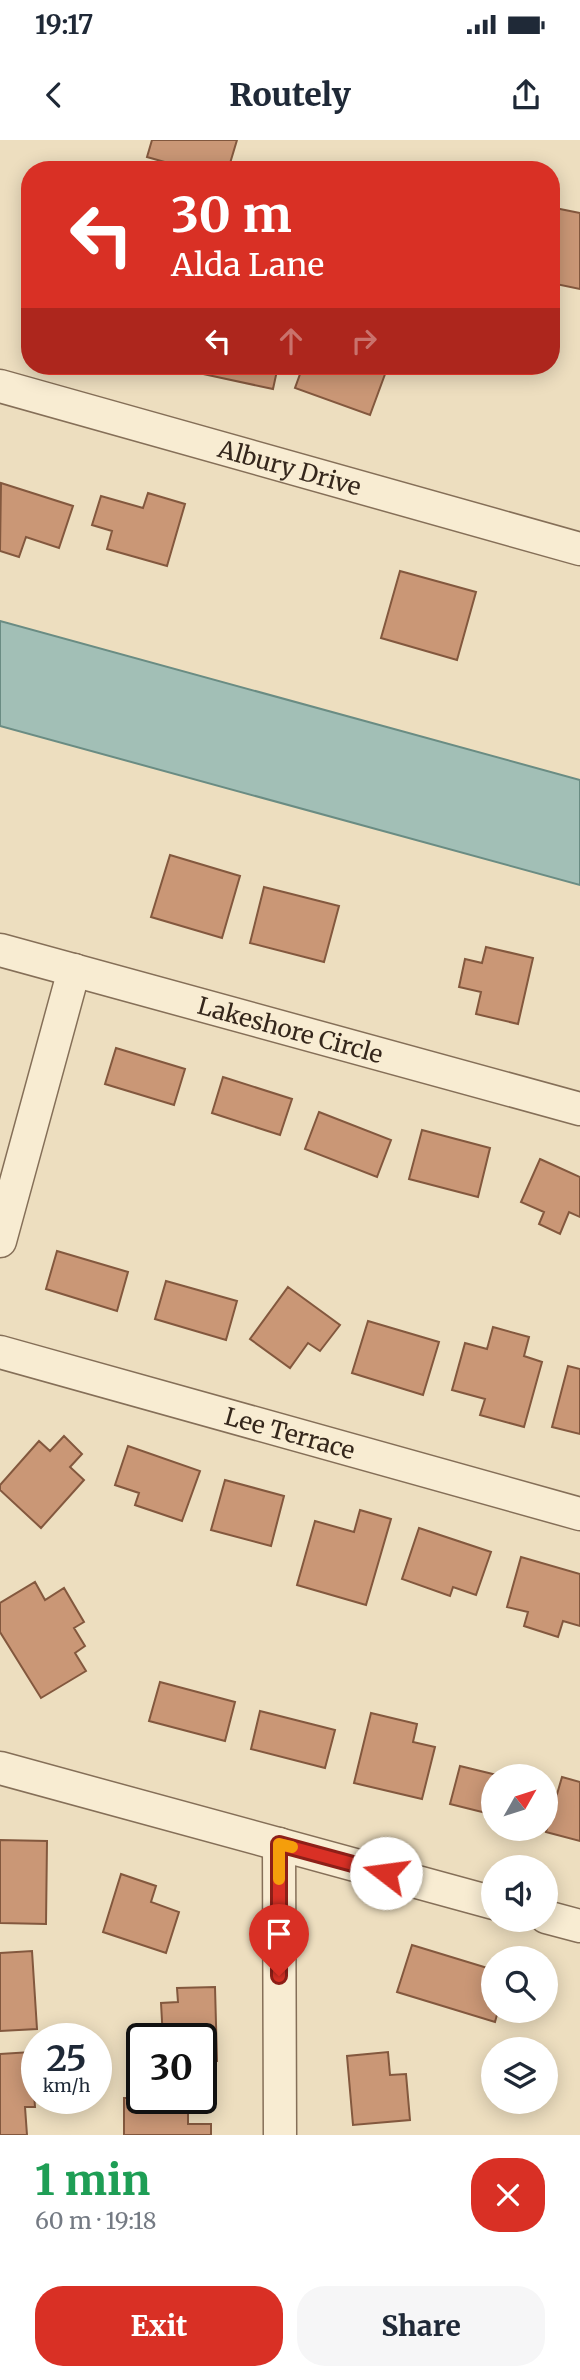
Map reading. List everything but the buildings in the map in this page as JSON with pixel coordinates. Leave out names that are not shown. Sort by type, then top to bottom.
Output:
[{"type":"street","name":"Albury Drive","points":[[0,386],[580,549]]},
{"type":"street","name":"Lakeshore Circle","points":[[0,950],[580,1109]]},
{"type":"street","points":[[0,1241],[74,970]]},
{"type":"street","name":"Lee Terrace","points":[[0,1352],[580,1514]]},
{"type":"street","points":[[0,1768],[481,1899]]},
{"type":"street","points":[[279,1844],[280,2135]]},
{"type":"street","points":[[558,1920],[580,1926]]},
{"type":"water","points":[[0,621],[580,780],[580,885],[0,726]]},
{"type":"slow traffic","points":[[279,1879],[279,1844],[292,1847]]},
{"type":"route","points":[[279,1976],[279,1844],[386,1873]]}]
